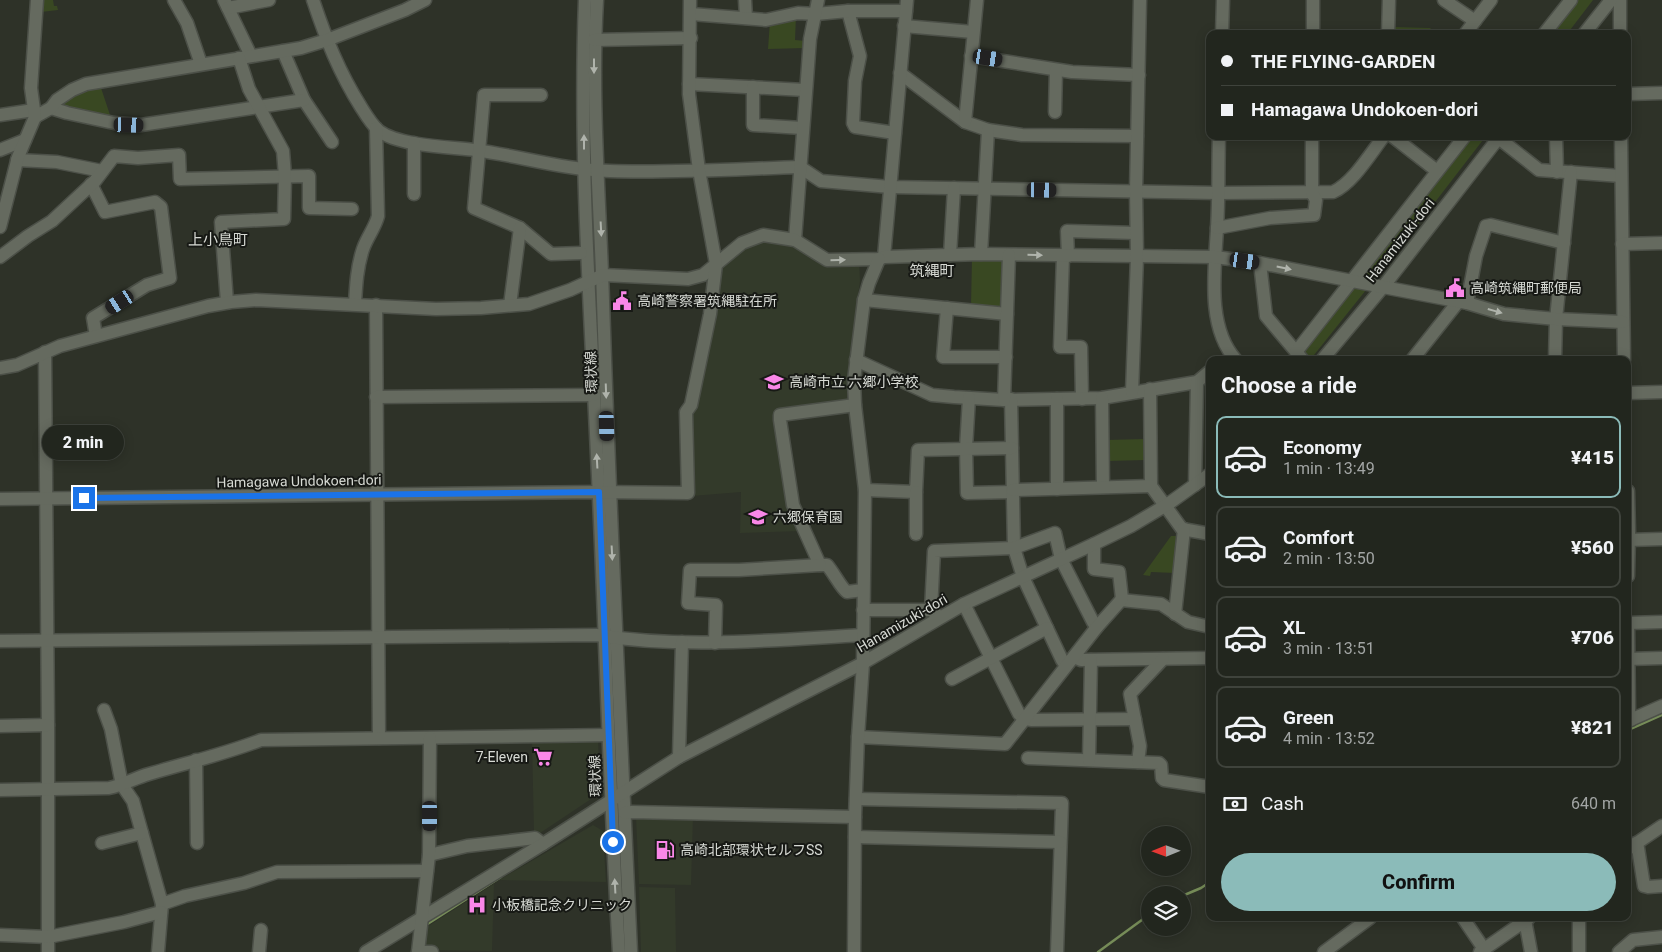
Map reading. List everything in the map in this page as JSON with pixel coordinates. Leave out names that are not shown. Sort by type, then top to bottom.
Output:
[{"type":"street","points":[[0,227],[17,160],[35,114],[31,88],[37,0]]},
{"type":"street","points":[[174,0],[186,23],[201,64]]},
{"type":"street","points":[[227,302],[221,222],[284,220],[285,176],[283,151],[249,89],[245,57],[226,4],[269,0]]},
{"type":"street","points":[[313,0],[327,40],[350,89],[376,128],[390,137],[584,169],[699,170],[800,167],[821,180],[890,187],[1312,193],[1333,192],[1340,189],[1348,182],[1381,140]]},
{"type":"street","points":[[0,115],[35,114],[51,108],[57,100],[72,90],[86,84],[301,48],[405,10],[425,0]]},
{"type":"street","name":"環状線","points":[[585,0],[583,41],[584,169],[594,394],[604,493]]},
{"type":"street","name":"環状線","points":[[597,0],[594,40],[594,86],[603,275],[604,493],[610,637],[624,792],[631,952]]},
{"type":"street","points":[[690,0],[689,94],[699,170],[716,264]]},
{"type":"street","points":[[745,0],[746,18]]},
{"type":"street","points":[[795,240],[805,90],[810,39],[818,0]]},
{"type":"street","points":[[965,122],[977,0]]},
{"type":"street","points":[[1132,392],[1137,257],[1136,191],[1140,0]]},
{"type":"street","points":[[1222,30],[1223,0]]},
{"type":"street","points":[[1313,0],[1313,30]]},
{"type":"street","points":[[1388,30],[1389,0]]},
{"type":"street","points":[[1444,0],[1475,21]]},
{"type":"street","points":[[1468,30],[1491,0]]},
{"type":"street","points":[[1587,30],[1611,0]]},
{"type":"street","points":[[1620,0],[1620,30]]},
{"type":"street","points":[[1546,30],[1563,2]]},
{"type":"street","points":[[691,14],[766,20],[798,12],[816,14],[906,5],[882,258],[869,283],[864,300],[854,380],[865,490],[862,590],[864,610],[862,635],[863,663],[855,817],[854,952]]},
{"type":"street","points":[[848,11],[860,56],[855,81],[853,123],[855,127],[895,133]]},
{"type":"street","points":[[904,26],[973,32]]},
{"type":"street","points":[[594,40],[690,38]]},
{"type":"street","points":[[283,50],[304,100],[332,142]]},
{"type":"street","points":[[970,56],[1072,72],[1139,75]]},
{"type":"street","points":[[1055,112],[1056,70]]},
{"type":"street","points":[[900,74],[965,122],[988,130],[1022,135],[1137,136]]},
{"type":"street","points":[[689,84],[805,90]]},
{"type":"street","points":[[753,87],[753,125],[802,128]]},
{"type":"street","points":[[1631,94],[1662,94]]},
{"type":"street","points":[[541,95],[484,95],[474,208],[520,228],[551,254],[581,253]]},
{"type":"street","points":[[51,108],[114,123],[141,125],[304,100]]},
{"type":"street","points":[[355,304],[359,264],[364,247],[376,225],[378,216],[376,128]]},
{"type":"street","points":[[981,254],[988,130]]},
{"type":"street","points":[[0,150],[25,140]]},
{"type":"street","points":[[1219,140],[1218,228],[1215,257],[1216,316],[1229,356]]},
{"type":"street","points":[[1218,228],[1270,218],[1314,216],[1316,200],[1312,193],[1312,140]]},
{"type":"street","points":[[1397,140],[1436,171]]},
{"type":"street","points":[[1260,263],[1266,316],[1299,356],[1351,281],[1462,140]]},
{"type":"street","name":"Hanamizuki-dori","points":[[1325,356],[1383,287],[1496,140]]},
{"type":"street","points":[[1502,140],[1539,170],[1621,176]]},
{"type":"street","points":[[1556,140],[1557,172]]},
{"type":"street","points":[[1621,140],[1624,356]]},
{"type":"street","points":[[414,142],[414,194]]},
{"type":"street","points":[[0,257],[52,221],[91,184],[114,156],[138,158],[179,155],[180,179],[309,176],[309,208],[352,209]]},
{"type":"street","points":[[17,160],[57,162],[102,171]]},
{"type":"street","points":[[1555,356],[1556,319],[1571,172]]},
{"type":"street","points":[[91,184],[105,212],[155,202],[161,207],[170,278],[147,285],[93,318],[96,336]]},
{"type":"street","points":[[950,255],[954,188]]},
{"type":"street","points":[[1420,356],[1462,303],[1486,226],[1564,243]]},
{"type":"street","points":[[510,306],[520,228]]},
{"type":"street","points":[[1082,399],[1081,347],[1060,347],[1067,231],[1136,233]]},
{"type":"street","points":[[0,368],[17,365],[60,346],[227,302],[256,300],[436,309],[510,306],[529,304],[549,298],[603,275],[688,279],[703,275],[742,243],[763,235],[795,240],[827,260],[981,254],[1215,257],[1260,263],[1383,287],[1462,303],[1504,314],[1556,319],[1623,322]]},
{"type":"street","points":[[1622,244],[1662,243]]},
{"type":"street","points":[[1009,255],[1006,358],[1012,448],[1014,548],[1023,577],[1062,660],[1070,662],[1081,660],[1206,658]]},
{"type":"street","name":"Hamagawa Undokoen-dori","points":[[0,498],[688,493],[686,412],[691,405],[710,314],[716,264]]},
{"type":"street","points":[[864,300],[1007,314]]},
{"type":"street","points":[[376,305],[379,738]]},
{"type":"street","points":[[947,308],[943,357],[1006,358]]},
{"type":"street","points":[[45,352],[45,498],[48,640],[48,952]]},
{"type":"street","points":[[856,360],[932,395],[1008,400],[1102,398],[1197,382],[1206,374]]},
{"type":"street","points":[[1195,485],[1197,382]]},
{"type":"street","points":[[1150,389],[1151,486],[1184,529],[1206,533]]},
{"type":"street","points":[[1631,393],[1662,392]]},
{"type":"street","points":[[376,397],[594,394]]},
{"type":"street","points":[[969,398],[966,448],[967,493],[1151,486]]},
{"type":"street","points":[[1102,398],[1103,487]]},
{"type":"street","points":[[1057,399],[1057,489]]},
{"type":"street","points":[[820,565],[794,505],[780,415],[855,405]]},
{"type":"street","points":[[916,534],[918,450],[1012,448]]},
{"type":"street","name":"Hanamizuki-dori","points":[[366,952],[543,844],[679,757],[863,663],[935,614],[964,604],[1094,544],[1166,506],[1206,477]]},
{"type":"street","points":[[865,490],[916,492]]},
{"type":"street","points":[[1175,614],[1184,529]]},
{"type":"street","points":[[864,610],[935,614],[934,551],[1014,548],[1055,533],[1061,559],[1097,627]]},
{"type":"street","points":[[1631,540],[1662,539]]},
{"type":"street","points":[[858,737],[1005,744],[1097,627],[1122,599],[1119,572],[1094,569],[1094,544]]},
{"type":"street","points":[[715,643],[716,604],[688,603],[690,570],[739,570],[827,565],[835,574],[843,590],[847,592],[862,590]]},
{"type":"street","points":[[1121,600],[1160,604],[1188,622],[1206,625]]},
{"type":"street","points":[[964,604],[1019,714],[1025,719],[1135,719]]},
{"type":"street","points":[[1631,622],[1662,622]]},
{"type":"street","points":[[952,679],[1048,628]]},
{"type":"street","points":[[0,641],[596,635],[715,643],[862,635]]},
{"type":"street","name":"環状線","points":[[610,637],[608,735],[619,952]]},
{"type":"street","points":[[679,757],[682,642]]},
{"type":"street","points":[[1631,659],[1662,658]]},
{"type":"street","points":[[1138,762],[1140,746],[1130,694],[1162,659]]},
{"type":"street","points":[[1089,760],[1091,660]]},
{"type":"street","points":[[1631,720],[1662,706]]},
{"type":"street","points":[[104,710],[111,729],[122,785],[133,801],[162,908],[158,952]]},
{"type":"street","points":[[0,726],[48,725]]},
{"type":"street","points":[[0,790],[109,788],[122,785],[142,776],[244,747],[261,740],[608,735]]},
{"type":"street","points":[[430,738],[429,856],[418,952],[432,952]]},
{"type":"street","points":[[1028,758],[1159,763],[1164,780],[1206,786]]},
{"type":"street","points":[[196,760],[196,843]]},
{"type":"street","points":[[856,799],[1062,803],[1057,952]]},
{"type":"street","points":[[625,813],[855,817]]},
{"type":"street","points":[[1632,846],[1662,826]]},
{"type":"street","points":[[102,843],[142,832]]},
{"type":"street","points":[[429,856],[467,846],[534,838],[543,844]]},
{"type":"street","points":[[856,838],[1060,842]]},
{"type":"street","points":[[1632,846],[1638,848],[1644,886],[1662,886]]},
{"type":"street","points":[[0,935],[48,937],[124,922],[162,908],[185,896],[277,872],[427,871]]},
{"type":"street","points":[[1330,950],[1366,921]]},
{"type":"street","points":[[1465,921],[1482,951],[1524,921]]},
{"type":"street","points":[[1527,921],[1530,952]]},
{"type":"street","points":[[1579,921],[1579,952]]},
{"type":"street","points":[[259,952],[261,930]]},
{"type":"street","points":[[1620,952],[1633,940],[1662,937]]},
{"type":"shaded area","name":"高崎市立 六郷小学校","points":[[767,240],[795,244],[823,261],[859,262],[860,281],[849,364],[847,403],[777,413],[801,531],[740,533],[741,492],[692,496],[691,412],[718,268],[749,243]]},
{"type":"shaded area","points":[[598,739],[600,786],[594,797],[537,835],[534,833],[532,741]]},
{"type":"shaded area","name":"高崎北部環状セルフSS","points":[[693,816],[691,885],[639,884],[636,817]]},
{"type":"shaded area","points":[[593,825],[603,831],[606,882],[499,880]]},
{"type":"shaded area","name":"小板橋記念クリニック","points":[[494,884],[492,951],[424,950],[427,927]]},
{"type":"shaded area","points":[[639,887],[675,888],[676,952],[641,952]]},
{"type":"green space","points":[[42,0],[53,0],[54,6],[57,6],[58,10],[41,12]]},
{"type":"green space","points":[[1577,0],[1593,0],[1570,30],[1554,30]]},
{"type":"green space","points":[[796,15],[795,40],[806,41],[805,48],[768,49],[770,21]]},
{"type":"green space","points":[[1394,27],[1430,28],[1432,30],[1394,30]]},
{"type":"green space","points":[[100,85],[111,118],[60,108],[59,103],[71,95]]},
{"type":"green space","points":[[1467,140],[1483,140],[1375,280],[1361,277]]},
{"type":"green space","points":[[972,258],[1001,258],[1004,262],[1003,305],[998,309],[971,306]]},
{"type":"green space","points":[[1352,287],[1366,290],[1313,356],[1304,356],[1301,352]]},
{"type":"green space","points":[[1146,439],[1146,460],[1106,461],[1106,440]]},
{"type":"green space","points":[[1171,536],[1178,536],[1175,573],[1151,572],[1150,576],[1143,575]]},
{"type":"waterway","points":[[1631,729],[1662,715]]},
{"type":"waterway","points":[[426,925],[501,877]]},
{"type":"waterway","points":[[1191,892],[1206,885]]},
{"type":"waterway","points":[[1098,952],[1141,921]]},
{"type":"place","name":"高崎筑縄町郵便局","points":[[1455,288]]},
{"type":"place","name":"高崎警察署筑縄駐在所","points":[[622,301]]},
{"type":"place","name":"高崎市立 六郷小学校","points":[[774,382]]},
{"type":"place","name":"六郷保育園","points":[[758,517]]},
{"type":"place","name":"7-Eleven","points":[[543,757]]},
{"type":"place","name":"高崎北部環状セルフSS","points":[[665,850]]},
{"type":"place","name":"小板橋記念クリニック","points":[[477,905]]},
{"type":"district","name":"上小鳥町","points":[[218,240]]},
{"type":"district","name":"筑縄町","points":[[932,271]]},
{"type":"route","points":[[84,498],[599,492],[613,842]]}]
